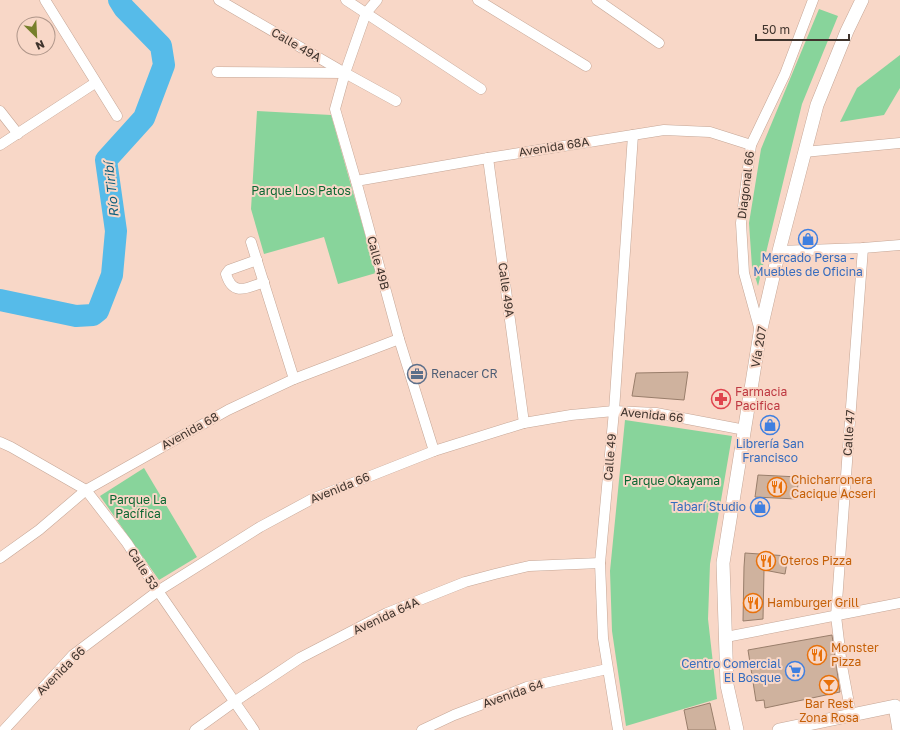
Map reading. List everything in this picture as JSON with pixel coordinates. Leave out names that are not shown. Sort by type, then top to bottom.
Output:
[{"type":"main road","name":"Vía 207","points":[[737,730],[728,685],[723,563],[760,333],[779,251],[817,106],[847,31],[862,0]]},
{"type":"main road","points":[[779,730],[897,705],[899,730]]},
{"type":"street","points":[[45,0],[95,83],[117,116]]},
{"type":"street","name":"Calle 49A","points":[[219,0],[345,74],[396,101]]},
{"type":"street","points":[[346,0],[482,89]]},
{"type":"street","points":[[366,13],[377,0]]},
{"type":"street","points":[[478,0],[586,66]]},
{"type":"street","points":[[597,0],[658,43]]},
{"type":"street","name":"Diagonal 66","points":[[760,333],[744,273],[741,223],[751,146],[785,74],[814,0]]},
{"type":"street","name":"Calle 49B","points":[[366,13],[345,74],[335,109],[356,181],[398,339],[434,451]]},
{"type":"street","points":[[217,72],[345,74]]},
{"type":"street","points":[[0,145],[95,83]]},
{"type":"street","points":[[0,111],[18,134]]},
{"type":"street","name":"Avenida 68A","points":[[356,181],[664,130],[710,132],[751,146]]},
{"type":"street","name":"Calle 49","points":[[618,730],[603,638],[600,563],[614,411],[633,134]]},
{"type":"street","points":[[804,152],[900,143]]},
{"type":"street","name":"Calle 49A","points":[[488,158],[524,423]]},
{"type":"street","points":[[251,242],[294,378]]},
{"type":"street","points":[[779,251],[900,245]]},
{"type":"street","name":"Calle 47","points":[[851,714],[842,666],[836,616],[863,248]]},
{"type":"street","points":[[257,260],[229,270],[226,274],[230,284],[235,288],[242,290],[264,282]]},
{"type":"street","name":"Avenida 68","points":[[0,558],[39,530],[86,490],[228,410],[294,378],[398,339]]},
{"type":"street","name":"Avenida 66","points":[[4,730],[73,655],[158,591],[260,527],[312,499],[434,451],[524,423],[571,414],[614,411],[656,413],[745,430]]},
{"type":"street","name":"Calle 53","points":[[0,442],[86,490],[127,543],[158,591],[254,730]]},
{"type":"street","name":"Avenida 64A","points":[[195,730],[234,702],[307,654],[387,613],[464,582],[529,566],[600,563]]},
{"type":"street","points":[[726,637],[900,603]]},
{"type":"street","name":"Avenida 64","points":[[422,730],[454,715],[527,687],[607,669]]},
{"type":"green space","points":[[819,9],[838,16],[802,104],[758,286],[752,267],[749,223],[761,149]]},
{"type":"green space","points":[[900,55],[900,88],[884,115],[840,122],[857,88]]},
{"type":"green space","name":"Parque Los Patos","points":[[257,111],[331,115],[376,273],[338,284],[324,237],[264,254],[251,209]]},
{"type":"green space","name":"Parque Okayama","points":[[625,420],[732,436],[710,564],[708,619],[717,699],[626,726],[612,631],[610,571]]},
{"type":"green space","name":"Parque La Pacífica","points":[[144,468],[197,557],[159,580],[100,496]]},
{"type":"building","points":[[688,372],[684,400],[632,396],[636,373]]},
{"type":"building","name":"Chicharronera Cacique Acseri","points":[[758,475],[799,477],[796,499],[755,497]]},
{"type":"building","points":[[745,553],[788,556],[785,574],[764,570],[763,619],[743,621]]},
{"type":"building","name":"Centro Comercial El Bosque","points":[[832,635],[840,692],[765,708],[764,700],[756,701],[748,650]]},
{"type":"building","points":[[710,703],[716,730],[688,730],[684,710]]},
{"type":"waterway","name":"Río Tiribí","points":[[0,300],[76,316],[93,315],[98,311],[112,275],[116,231],[106,160],[144,118],[164,65],[161,46],[124,8],[119,0]]},
{"type":"place","name":"Mercado Persa - Muebles de Oficina","points":[[808,239]]},
{"type":"place","name":"Renacer CR","points":[[417,374]]},
{"type":"place","name":"Farmacia Pacifica","points":[[721,399]]},
{"type":"place","name":"Librería San Francisco","points":[[770,425]]},
{"type":"place","name":"Chicharronera Cacique Acseri","points":[[777,487]]},
{"type":"place","name":"Tabarí Studio","points":[[760,507]]},
{"type":"place","name":"Oteros Pizza","points":[[766,561]]},
{"type":"place","name":"Hamburger Grill","points":[[753,603]]},
{"type":"place","name":"Monster Pizza","points":[[817,655]]},
{"type":"place","name":"Centro Comercial El Bosque","points":[[795,671]]},
{"type":"place","name":"Bar Rest Zona Rosa","points":[[829,685]]}]
